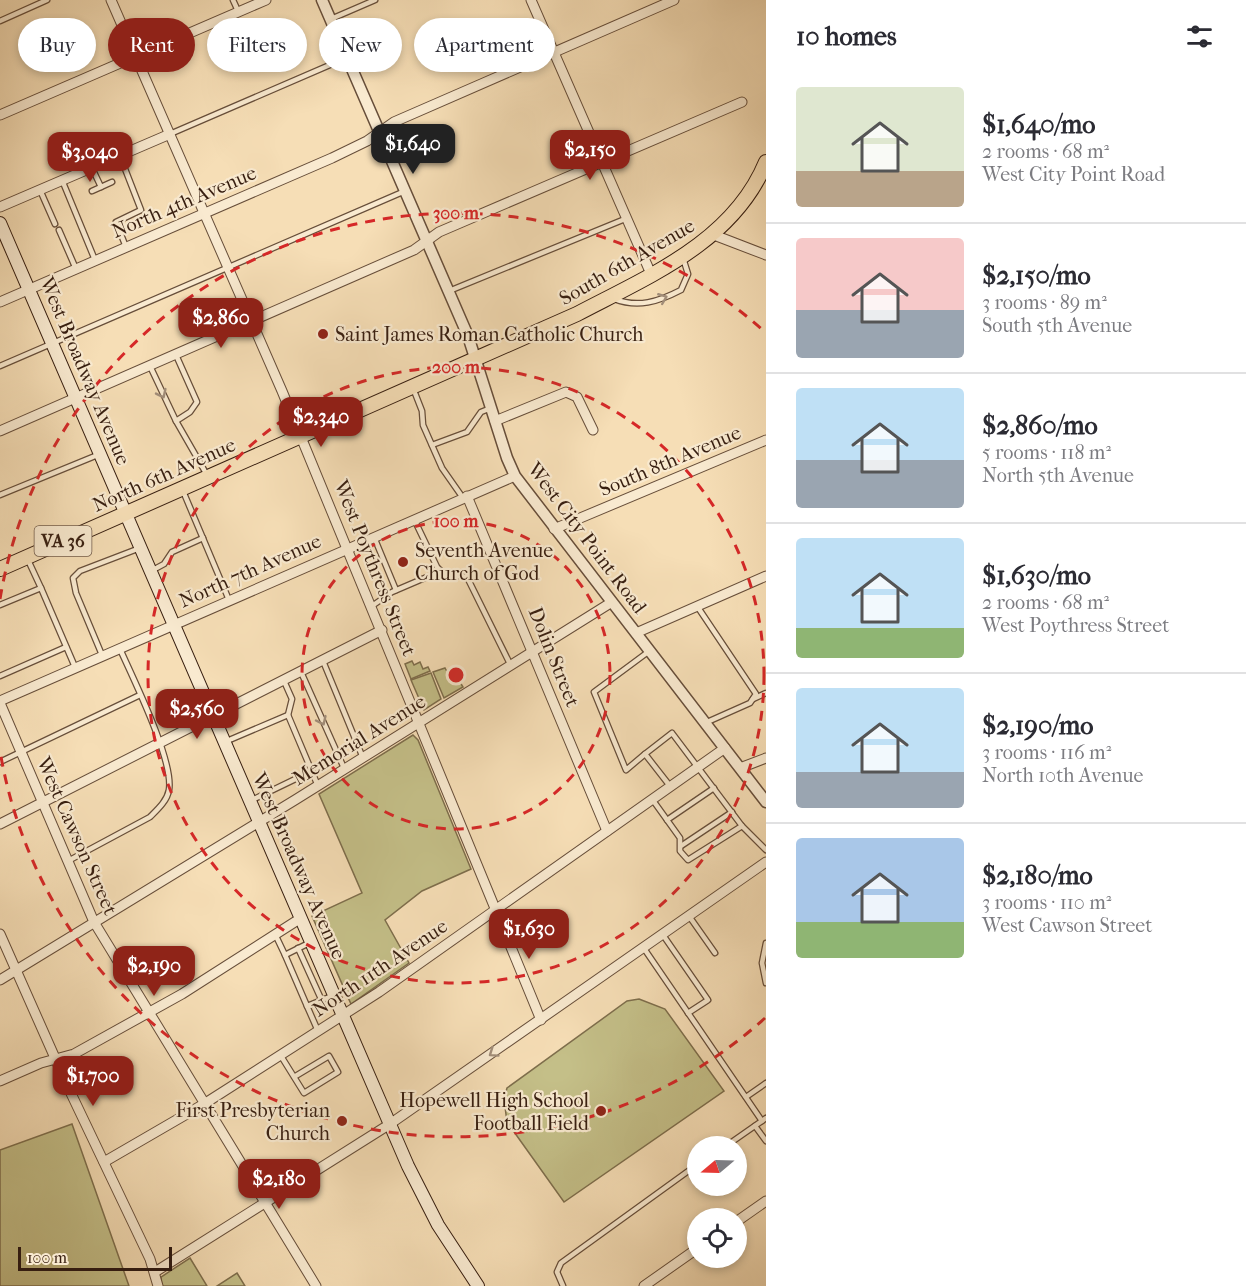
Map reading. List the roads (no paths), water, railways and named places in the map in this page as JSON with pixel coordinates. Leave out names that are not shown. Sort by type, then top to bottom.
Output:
[{"type":"main road","name":"South 6th Avenue","points":[[476,360],[608,298],[714,235],[750,195],[766,162]]},
{"type":"main road","name":"West Broadway Avenue","points":[[0,223],[390,1124],[438,1225],[478,1286]]},
{"type":"main road","name":"North 6th Avenue","points":[[0,569],[476,360]]},
{"type":"street","name":"West Poythress Street","points":[[111,0],[119,18]]},
{"type":"street","points":[[195,31],[266,0]]},
{"type":"street","name":"West City Point Road","points":[[322,0],[329,18]]},
{"type":"street","points":[[531,0],[539,18]]},
{"type":"street","name":"North 4th Avenue","points":[[555,51],[674,0]]},
{"type":"street","points":[[555,57],[651,274]]},
{"type":"street","points":[[0,115],[108,69]]},
{"type":"street","name":"West Poythress Street","points":[[143,72],[301,436],[541,1020]]},
{"type":"street","name":"West City Point Road","points":[[352,72],[449,291],[476,360],[515,476],[766,802]]},
{"type":"street","name":"North 4th Avenue","points":[[0,302],[332,158],[367,141],[394,122],[508,72]]},
{"type":"street","points":[[0,431],[414,250],[439,232],[742,102]]},
{"type":"street","points":[[0,207],[170,134]]},
{"type":"street","points":[[714,235],[764,251]]},
{"type":"street","points":[[495,421],[566,392],[577,397],[593,430]]},
{"type":"street","name":"South 8th Avenue","points":[[555,529],[766,440]]},
{"type":"street","name":"North 7th Avenue","points":[[0,702],[102,655],[515,476]]},
{"type":"street","name":"Dolin Street","points":[[465,497],[533,652],[607,831]]},
{"type":"street","points":[[636,633],[766,576]]},
{"type":"street","name":"Memorial Avenue","points":[[0,980],[345,770],[612,602]]},
{"type":"street","points":[[0,825],[382,630]]},
{"type":"street","name":"West Cawson Street","points":[[0,702],[66,862],[94,922],[316,1286]]},
{"type":"street","name":"North 11th Avenue","points":[[105,1162],[204,1104],[343,1015],[725,748]]},
{"type":"street","points":[[740,768],[766,758]]},
{"type":"street","points":[[155,1272],[390,1124],[766,862]]},
{"type":"street","points":[[0,1081],[74,1054],[148,1013],[301,918]]},
{"type":"street","points":[[1,939],[155,1272],[158,1286]]},
{"type":"street","points":[[747,1214],[766,1201]]},
{"type":"street","points":[[644,1286],[687,1256]]},
{"type":"lane","points":[[0,21],[47,0]]},
{"type":"lane","points":[[233,0],[238,12]]},
{"type":"lane","points":[[334,18],[375,0]]},
{"type":"lane","points":[[170,134],[319,70]]},
{"type":"lane","points":[[119,155],[141,210],[116,222],[126,247]]},
{"type":"lane","points":[[92,168],[101,187]]},
{"type":"lane","points":[[62,180],[95,260]]},
{"type":"lane","points":[[92,191],[112,182]]},
{"type":"lane","points":[[40,190],[55,224]]},
{"type":"lane","points":[[0,366],[405,190]]},
{"type":"lane","points":[[449,291],[625,219]]},
{"type":"lane","points":[[60,230],[76,268]]},
{"type":"lane","points":[[608,298],[626,304],[642,304],[681,290],[688,274],[682,255]]},
{"type":"lane","points":[[176,355],[196,402],[190,412],[176,421]]},
{"type":"lane","points":[[150,366],[176,421],[208,477]]},
{"type":"lane","points":[[413,387],[432,446],[448,480],[457,486],[465,497]]},
{"type":"lane","points":[[432,446],[467,432],[481,412],[491,408]]},
{"type":"lane","points":[[0,495],[100,454]]},
{"type":"lane","points":[[182,489],[229,600]]},
{"type":"lane","points":[[414,519],[441,571]]},
{"type":"lane","points":[[374,537],[396,590]]},
{"type":"lane","points":[[150,571],[164,564],[172,552],[203,538]]},
{"type":"lane","points":[[102,655],[75,593],[73,578],[80,571],[140,548]]},
{"type":"lane","points":[[27,557],[75,667]]},
{"type":"lane","points":[[372,606],[396,590],[441,571],[466,576],[511,666]]},
{"type":"lane","points":[[0,605],[41,588]]},
{"type":"lane","points":[[697,605],[756,694],[753,699]]},
{"type":"lane","points":[[0,676],[66,647]]},
{"type":"lane","points":[[66,862],[150,817],[158,809],[168,792],[169,782],[159,745],[119,648]]},
{"type":"lane","points":[[650,651],[594,692],[626,770],[672,733],[742,826],[766,850]]},
{"type":"lane","points":[[323,661],[363,758]]},
{"type":"lane","points":[[301,672],[345,770]]},
{"type":"lane","points":[[284,681],[292,699],[288,715],[318,786]]},
{"type":"lane","points":[[705,723],[766,693]]},
{"type":"lane","points":[[0,762],[140,695]]},
{"type":"lane","points":[[224,743],[288,715]]},
{"type":"lane","points":[[645,754],[670,787]]},
{"type":"lane","points":[[250,801],[312,771]]},
{"type":"lane","points":[[667,820],[714,788]]},
{"type":"lane","points":[[652,799],[680,838],[684,857],[693,860],[742,826]]},
{"type":"lane","points":[[681,846],[732,812]]},
{"type":"lane","points":[[688,916],[715,953]]},
{"type":"lane","points":[[275,934],[318,1031]]},
{"type":"lane","points":[[662,934],[708,1000],[688,1013]]},
{"type":"lane","points":[[285,955],[311,941]]},
{"type":"lane","points":[[766,943],[762,963],[766,983]]},
{"type":"lane","points":[[643,947],[746,1097],[764,1119],[740,1136]]},
{"type":"lane","points":[[298,948],[322,1000]]},
{"type":"lane","points":[[307,1006],[334,995]]},
{"type":"lane","points":[[281,1056],[294,1077],[304,1093],[338,1072],[329,1056],[294,1077]]},
{"type":"lane","points":[[746,1097],[766,1083]]},
{"type":"lane","points":[[755,1126],[766,1141]]},
{"type":"lane","points":[[562,1286],[557,1272],[561,1263],[687,1172]]},
{"type":"place","name":"Saint James Roman Catholic Church","points":[[323,334]]},
{"type":"place","name":"Seventh Avenue Church of God","points":[[403,562]]},
{"type":"place","name":"Hopewell High School Football Field","points":[[601,1111]]},
{"type":"place","name":"First Presbyterian Church","points":[[342,1121]]}]
